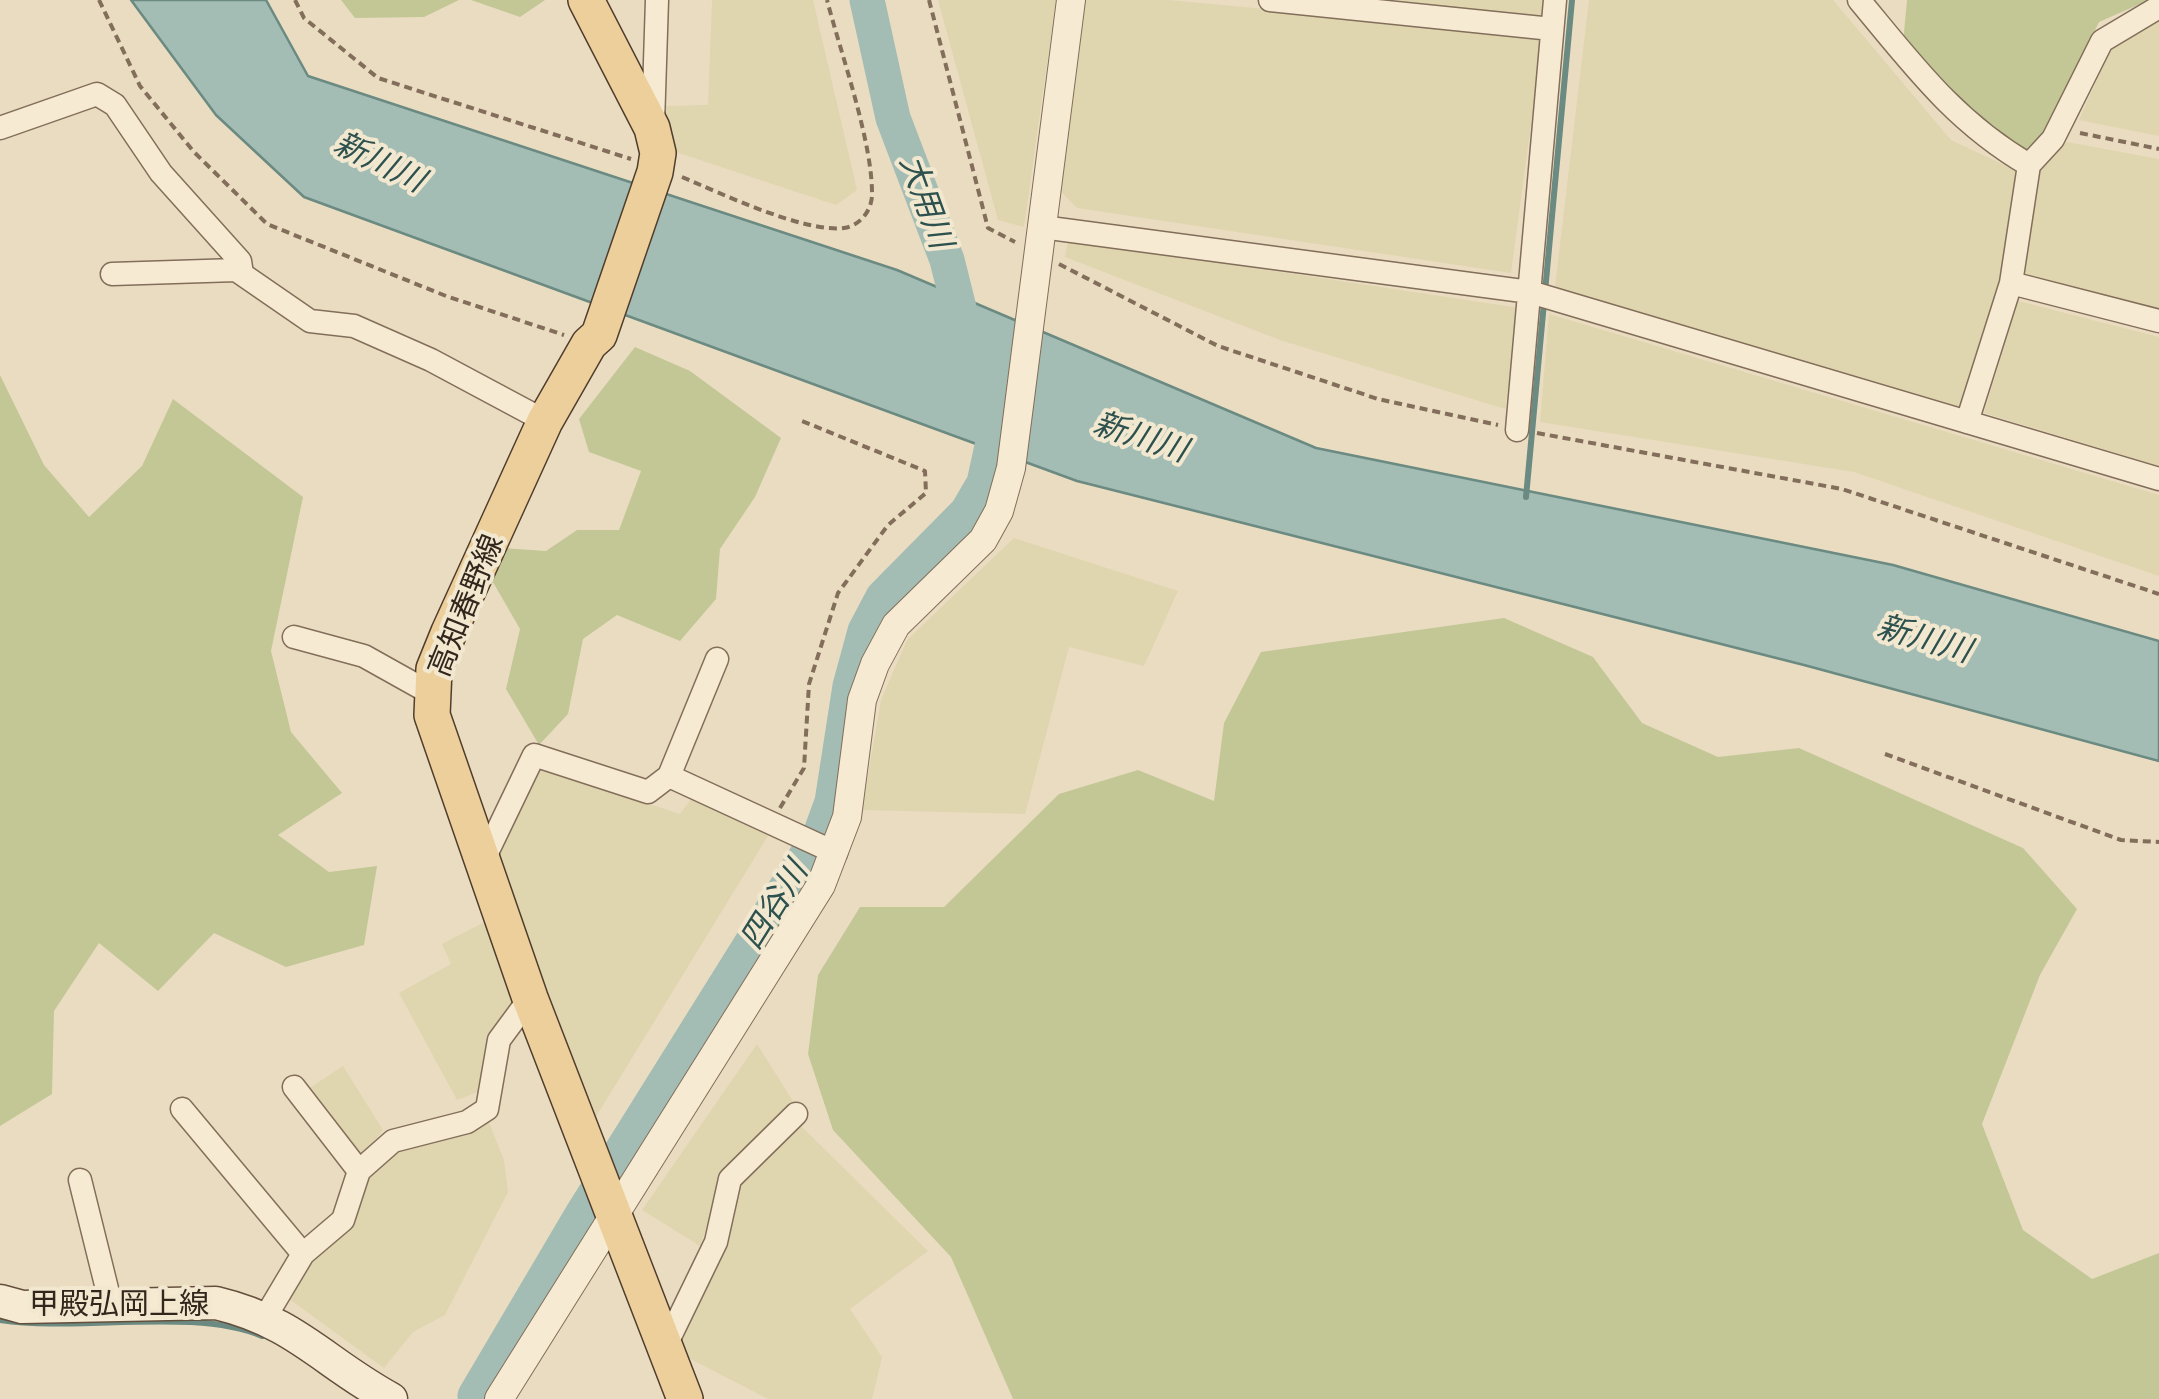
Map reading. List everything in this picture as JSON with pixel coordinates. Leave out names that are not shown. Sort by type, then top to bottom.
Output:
[{"type":"main road","name":"高知春野線","points":[[586,0],[652,128],[658,153],[655,172],[594,340],[545,421],[449,632],[434,669],[432,694],[437,738],[484,859],[530,998],[685,1399]]},
{"type":"main road","name":"甲殿弘岡上線","points":[[0,1301],[22,1307],[216,1303],[266,1316],[391,1399]]},
{"type":"street","points":[[652,128],[657,0]]},
{"type":"street","points":[[499,1399],[605,1194],[804,918],[828,850],[847,818],[862,700],[875,664],[896,625],[982,540],[1000,510],[1011,468],[1071,0]]},
{"type":"street","points":[[1270,0],[1552,29]]},
{"type":"street","points":[[1528,432],[1541,295],[1555,0]]},
{"type":"street","points":[[1859,0],[1947,107],[1994,145],[2030,165]]},
{"type":"street","points":[[1967,422],[2011,283],[2030,165],[2058,128],[2102,41],[2126,22],[2159,7]]},
{"type":"street","points":[[0,128],[97,94],[115,105],[160,173],[240,261],[242,274]]},
{"type":"street","points":[[1040,240],[1541,295],[2159,479]]},
{"type":"street","points":[[112,274],[236,270],[310,322],[354,326],[431,360],[545,421]]},
{"type":"street","points":[[2011,283],[2159,321]]},
{"type":"street","points":[[294,636],[364,656],[432,694]]},
{"type":"street","points":[[484,859],[534,756],[648,792],[668,776],[716,660]]},
{"type":"street","points":[[668,776],[828,850]]},
{"type":"street","points":[[266,1316],[303,1254],[343,1220],[359,1171],[394,1141],[467,1122],[488,1109],[499,1040],[530,998]]},
{"type":"street","points":[[294,1087],[359,1171]]},
{"type":"street","points":[[182,1109],[303,1254]]},
{"type":"street","points":[[666,1345],[716,1242],[730,1179],[796,1114]]},
{"type":"street","points":[[80,1180],[110,1305]]},
{"type":"path","points":[[99,0],[140,86],[194,152],[268,224],[446,296],[594,340]]},
{"type":"path","points":[[930,0],[988,228],[1040,240],[1218,346],[1378,399],[1528,432],[1842,489],[2159,594]]},
{"type":"path","points":[[2058,128],[2159,149]]},
{"type":"path","points":[[777,826],[804,768],[809,684],[838,593],[888,525],[926,492],[925,471],[802,421]]},
{"type":"path","points":[[1884,754],[2120,840],[2159,842]]},
{"type":"shaded area","points":[[712,0],[813,0],[857,190],[836,205],[676,152],[664,124],[665,106],[708,105]]},
{"type":"shaded area","points":[[938,0],[1056,0],[1024,227],[998,220]]},
{"type":"shaded area","points":[[1086,0],[1169,0],[1543,35],[1511,273],[1077,208],[1061,192]]},
{"type":"shaded area","points":[[1396,0],[1543,0],[1541,18]]},
{"type":"shaded area","points":[[1589,0],[1833,0],[1951,140],[2019,172],[2000,292],[1962,410],[1554,295]]},
{"type":"shaded area","points":[[2159,14],[2159,136],[2079,120],[2112,46]]},
{"type":"shaded area","points":[[2067,142],[2159,159],[2159,311],[2022,276],[2036,170]]},
{"type":"shaded area","points":[[1068,240],[1520,308],[1505,409],[1280,340],[1065,257]]},
{"type":"shaded area","points":[[2018,301],[2159,337],[2159,466],[1984,413]]},
{"type":"shaded area","points":[[1549,314],[2159,495],[2159,576],[1854,472],[1540,422]]},
{"type":"shaded area","points":[[1014,538],[1178,591],[1144,666],[1069,647],[1025,814],[862,810],[881,700],[907,640]]},
{"type":"shaded area","points":[[538,768],[680,814],[692,798],[771,831],[594,1120],[495,859]]},
{"type":"shaded area","points":[[494,917],[524,994],[483,1090],[457,1100],[399,993],[451,964],[442,944]]},
{"type":"shaded area","points":[[757,1044],[796,1106],[725,1173],[700,1246],[642,1210]]},
{"type":"shaded area","points":[[343,1066],[383,1130],[357,1163],[305,1091]]},
{"type":"shaded area","points":[[488,1120],[504,1160],[508,1192],[445,1315],[413,1332],[384,1368],[285,1296],[366,1176],[400,1148]]},
{"type":"shaded area","points":[[801,1126],[928,1251],[850,1309],[882,1357],[872,1399],[768,1399],[675,1351],[738,1185]]},
{"type":"green space","points":[[341,0],[459,0],[424,17],[355,18]]},
{"type":"green space","points":[[471,0],[545,0],[520,17]]},
{"type":"green space","points":[[1907,0],[2149,0],[2099,22],[2072,76],[2063,114],[2019,156],[1987,137],[1903,43]]},
{"type":"green space","points":[[635,347],[690,371],[781,438],[755,497],[720,549],[716,599],[680,641],[617,615],[583,639],[568,714],[539,745],[506,689],[520,629],[490,577],[502,548],[546,551],[577,530],[619,530],[641,471],[589,452],[579,419]]},
{"type":"green space","points":[[0,375],[44,465],[89,517],[142,466],[173,399],[303,497],[271,651],[291,732],[342,793],[278,835],[329,872],[377,866],[364,945],[286,967],[214,933],[158,991],[99,943],[54,1011],[52,1094],[0,1126]]},
{"type":"green space","points":[[1504,618],[1593,657],[1642,723],[1718,757],[1799,748],[2023,848],[2077,909],[2040,975],[1982,1124],[2023,1230],[2092,1279],[2159,1253],[2159,1399],[1013,1399],[951,1257],[833,1130],[808,1054],[818,975],[860,907],[944,907],[1059,794],[1138,770],[1214,801],[1224,723],[1261,652]]},
{"type":"water","name":"新川川","points":[[131,0],[266,0],[308,76],[897,270],[1316,448],[1893,565],[2159,641],[2159,761],[1804,665],[1077,481],[304,197],[216,115]]},
{"type":"waterway","name":"大用川","points":[[867,0],[893,118],[947,260],[967,340]]},
{"type":"waterway","points":[[1526,497],[1572,0]]},
{"type":"waterway","name":"四谷川","points":[[475,1396],[583,1213],[821,832],[832,802],[850,686],[865,631],[883,597],[967,512],[984,483],[1001,405]]},
{"type":"waterway","points":[[0,1320],[204,1323],[262,1336]]}]
